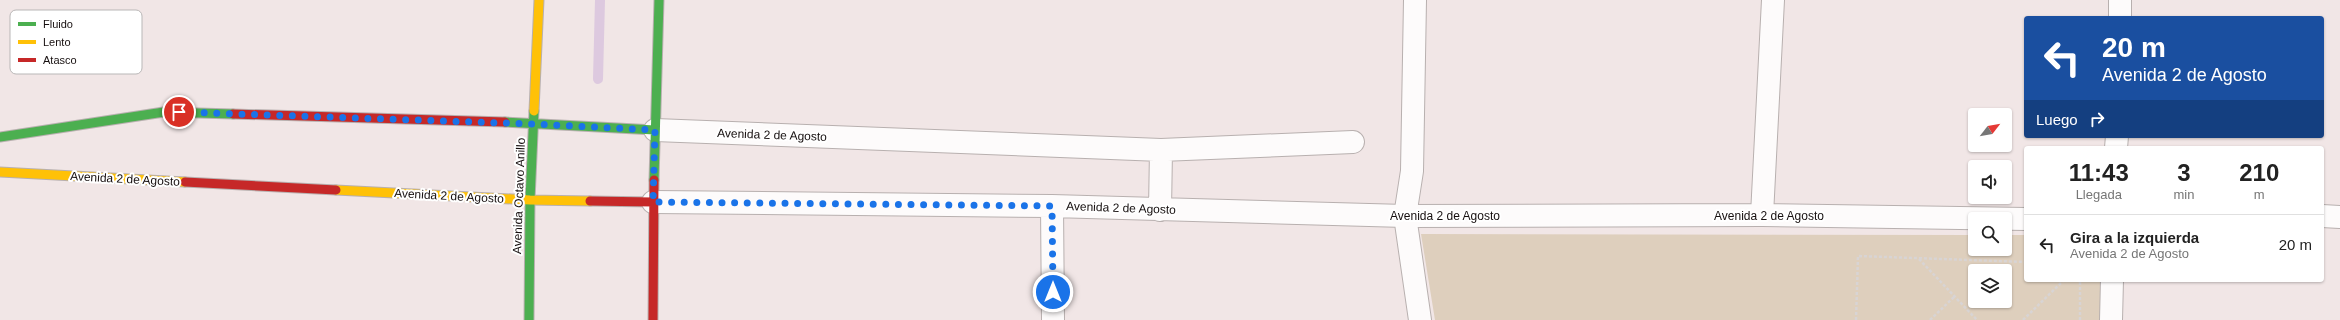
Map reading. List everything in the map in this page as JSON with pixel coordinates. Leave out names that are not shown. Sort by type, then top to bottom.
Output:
[{"type":"street","name":"Avenida Octavo Anillo","points":[[529,320],[530,200],[538,0]]},
{"type":"street","points":[[653,320],[653,202],[659,0]]},
{"type":"street","points":[[1414,0],[1412,171],[1405,216],[1420,320]]},
{"type":"street","points":[[1762,215],[1773,0]]},
{"type":"street","points":[[2120,0],[2120,16]]},
{"type":"street","name":"Avenida 2 de Agosto","points":[[0,137],[164,112],[533,124],[1161,150],[1353,142]]},
{"type":"street","points":[[1160,210],[1161,150]]},
{"type":"street","name":"Avenida 2 de Agosto","points":[[0,172],[530,200],[1052,206],[1405,216],[1762,215],[2024,219]]},
{"type":"street","points":[[1052,206],[1053,320]]},
{"type":"street","points":[[2324,216],[2340,217]]},
{"type":"street","points":[[2111,320],[2112,282]]},
{"type":"path","points":[[1856,320],[1858,256],[2024,262]]},
{"type":"path","points":[[1919,258],[1977,320]]},
{"type":"path","points":[[2023,320],[2062,282]]},
{"type":"path","points":[[2080,282],[2080,320]]},
{"type":"path","points":[[1930,320],[1954,296]]},
{"type":"shaded area","points":[[1421,234],[1968,235],[1968,256],[2012,256],[2012,235],[2024,235],[2024,282],[2101,282],[2100,320],[1435,320]]},
{"type":"waterway","points":[[598,79],[600,0]]},
{"type":"traffic: fast","points":[[654,180],[659,0]]},
{"type":"traffic: fast","points":[[529,320],[530,200],[534,111]]},
{"type":"traffic: fast","points":[[0,137],[164,112],[233,114]]},
{"type":"traffic: fast","points":[[505,122],[655,130]]},
{"type":"traffic: slow","points":[[534,111],[539,0]]},
{"type":"traffic: slow","points":[[0,172],[185,182]]},
{"type":"traffic: slow","points":[[336,190],[530,200],[590,201]]},
{"type":"traffic: jam","points":[[233,114],[505,122]]},
{"type":"traffic: jam","points":[[653,320],[654,180]]},
{"type":"traffic: jam","points":[[185,182],[336,190]]},
{"type":"traffic: jam","points":[[590,201],[653,202]]},
{"type":"route","points":[[179,112],[533,124],[655,130],[653,202],[1052,206],[1053,292]]}]
